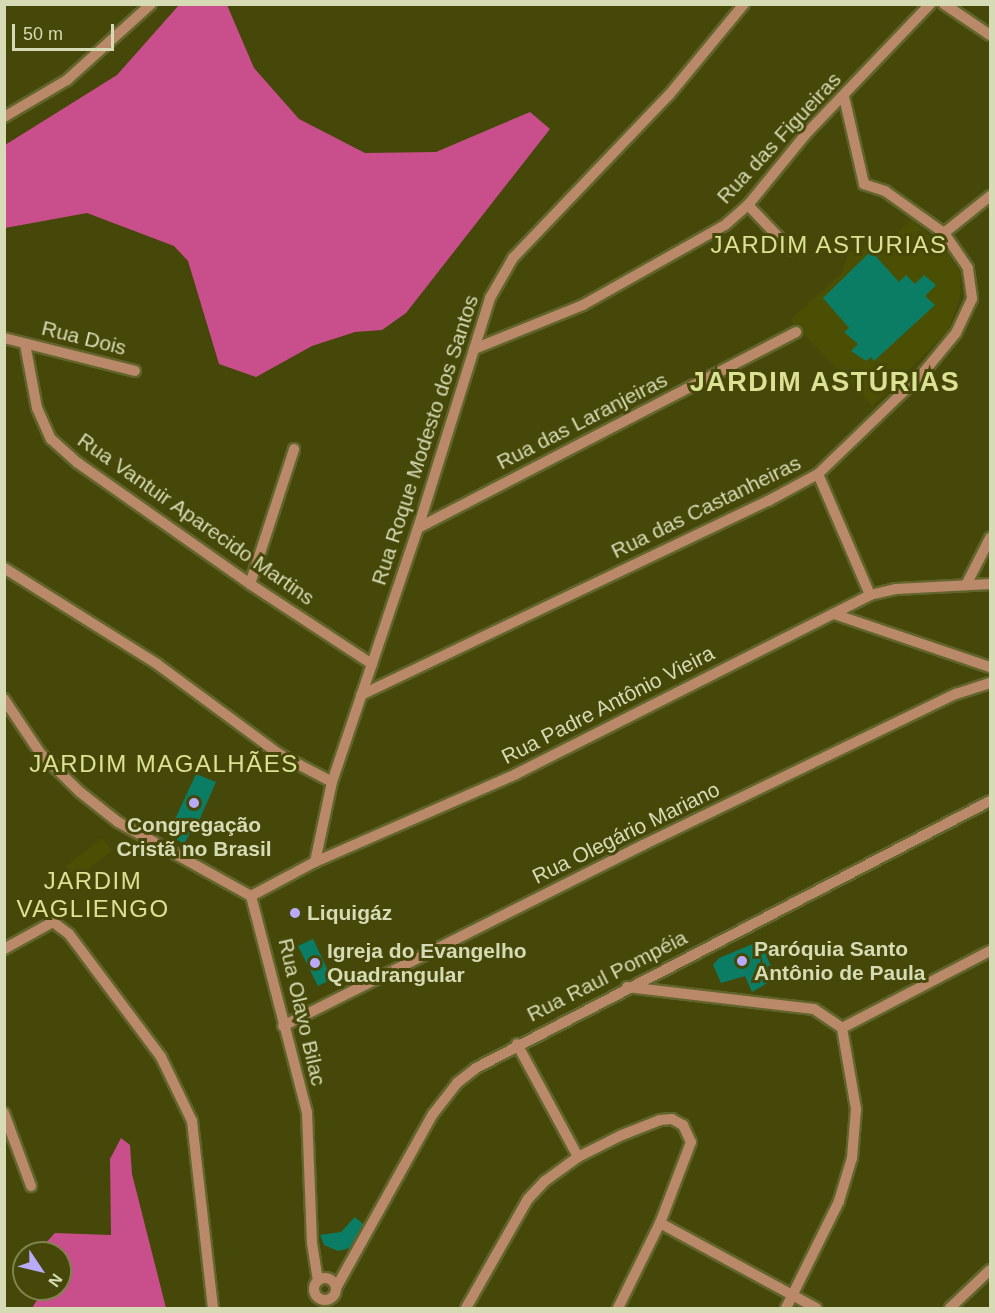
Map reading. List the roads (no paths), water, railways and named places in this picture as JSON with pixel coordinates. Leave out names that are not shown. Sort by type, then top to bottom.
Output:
[{"type":"street","points":[[4,117],[67,80],[151,4]]},
{"type":"street","name":"Rua Roque Modesto dos Santos","points":[[315,862],[332,782],[418,528],[490,298],[513,258],[661,104],[744,4]]},
{"type":"street","name":"Rua das Figueiras","points":[[474,350],[583,305],[693,246],[748,204],[805,135],[844,97],[930,4]]},
{"type":"street","points":[[944,4],[990,35]]},
{"type":"street","name":"Rua das Castanheiras","points":[[361,695],[768,501],[818,474],[922,374],[956,333],[972,298],[973,283],[968,268],[944,233],[885,191],[864,184],[844,97]]},
{"type":"street","points":[[944,233],[990,196]]},
{"type":"street","points":[[748,204],[789,249]]},
{"type":"street","name":"Rua das Laranjeiras","points":[[418,528],[796,332]]},
{"type":"street","name":"Rua Dois","points":[[4,338],[135,371]]},
{"type":"street","name":"Rua Vantuir Aparecido Martins","points":[[24,344],[33,391],[51,439],[78,463],[250,584],[372,664]]},
{"type":"street","points":[[250,584],[294,449]]},
{"type":"street","points":[[818,474],[870,595]]},
{"type":"street","points":[[966,585],[990,538]]},
{"type":"street","points":[[4,568],[157,664],[279,754],[332,782]]},
{"type":"street","name":"Rua Padre Antônio Vieira","points":[[251,896],[315,862],[516,774],[870,595],[990,584]]},
{"type":"street","points":[[834,614],[990,667]]},
{"type":"street","name":"Rua Olegário Mariano","points":[[283,1026],[643,845],[956,694],[990,683]]},
{"type":"street","points":[[4,699],[46,760],[80,792],[118,822],[251,896]]},
{"type":"street","name":"Rua Raul Pompéia","points":[[332,1298],[433,1114],[470,1073],[517,1044],[990,801]]},
{"type":"street","name":"Rua Olavo Bilac","points":[[251,896],[263,929],[283,1026],[307,1113],[312,1244],[318,1281]]},
{"type":"street","points":[[4,949],[53,922],[69,934],[161,1058],[192,1121],[213,1308]]},
{"type":"street","points":[[842,1028],[990,951]]},
{"type":"street","points":[[626,987],[814,1009],[842,1028],[856,1109],[852,1158],[839,1200],[786,1308]]},
{"type":"street","points":[[517,1044],[578,1157]]},
{"type":"street","points":[[4,1113],[31,1186]]},
{"type":"street","points":[[466,1308],[528,1199],[545,1181],[578,1157],[660,1120],[672,1119],[683,1125],[691,1142],[660,1223],[618,1308]]},
{"type":"street","points":[[660,1223],[816,1308]]},
{"type":"street","points":[[950,1308],[990,1270]]},
{"type":"street","points":[[328,1278],[332,1298],[325,1299],[316,1294],[318,1281],[328,1278]]},
{"type":"place","name":"Congregação Cristã no Brasil","points":[[194,803]]},
{"type":"place","name":"Liquigáz","points":[[295,913]]},
{"type":"place","name":"Paróquia Santo Antônio de Paula","points":[[742,961]]},
{"type":"place","name":"Igreja do Evangelho Quadrangular","points":[[315,963]]},
{"type":"district","name":"JARDIM ASTURIAS","points":[[829,245]]},
{"type":"district","name":"JARDIM ASTÚRIAS","points":[[825,383]]},
{"type":"district","name":"JARDIM MAGALHÃES","points":[[164,764]]},
{"type":"district","name":"JARDIM VAGLIENGO","points":[[93,895]]}]
